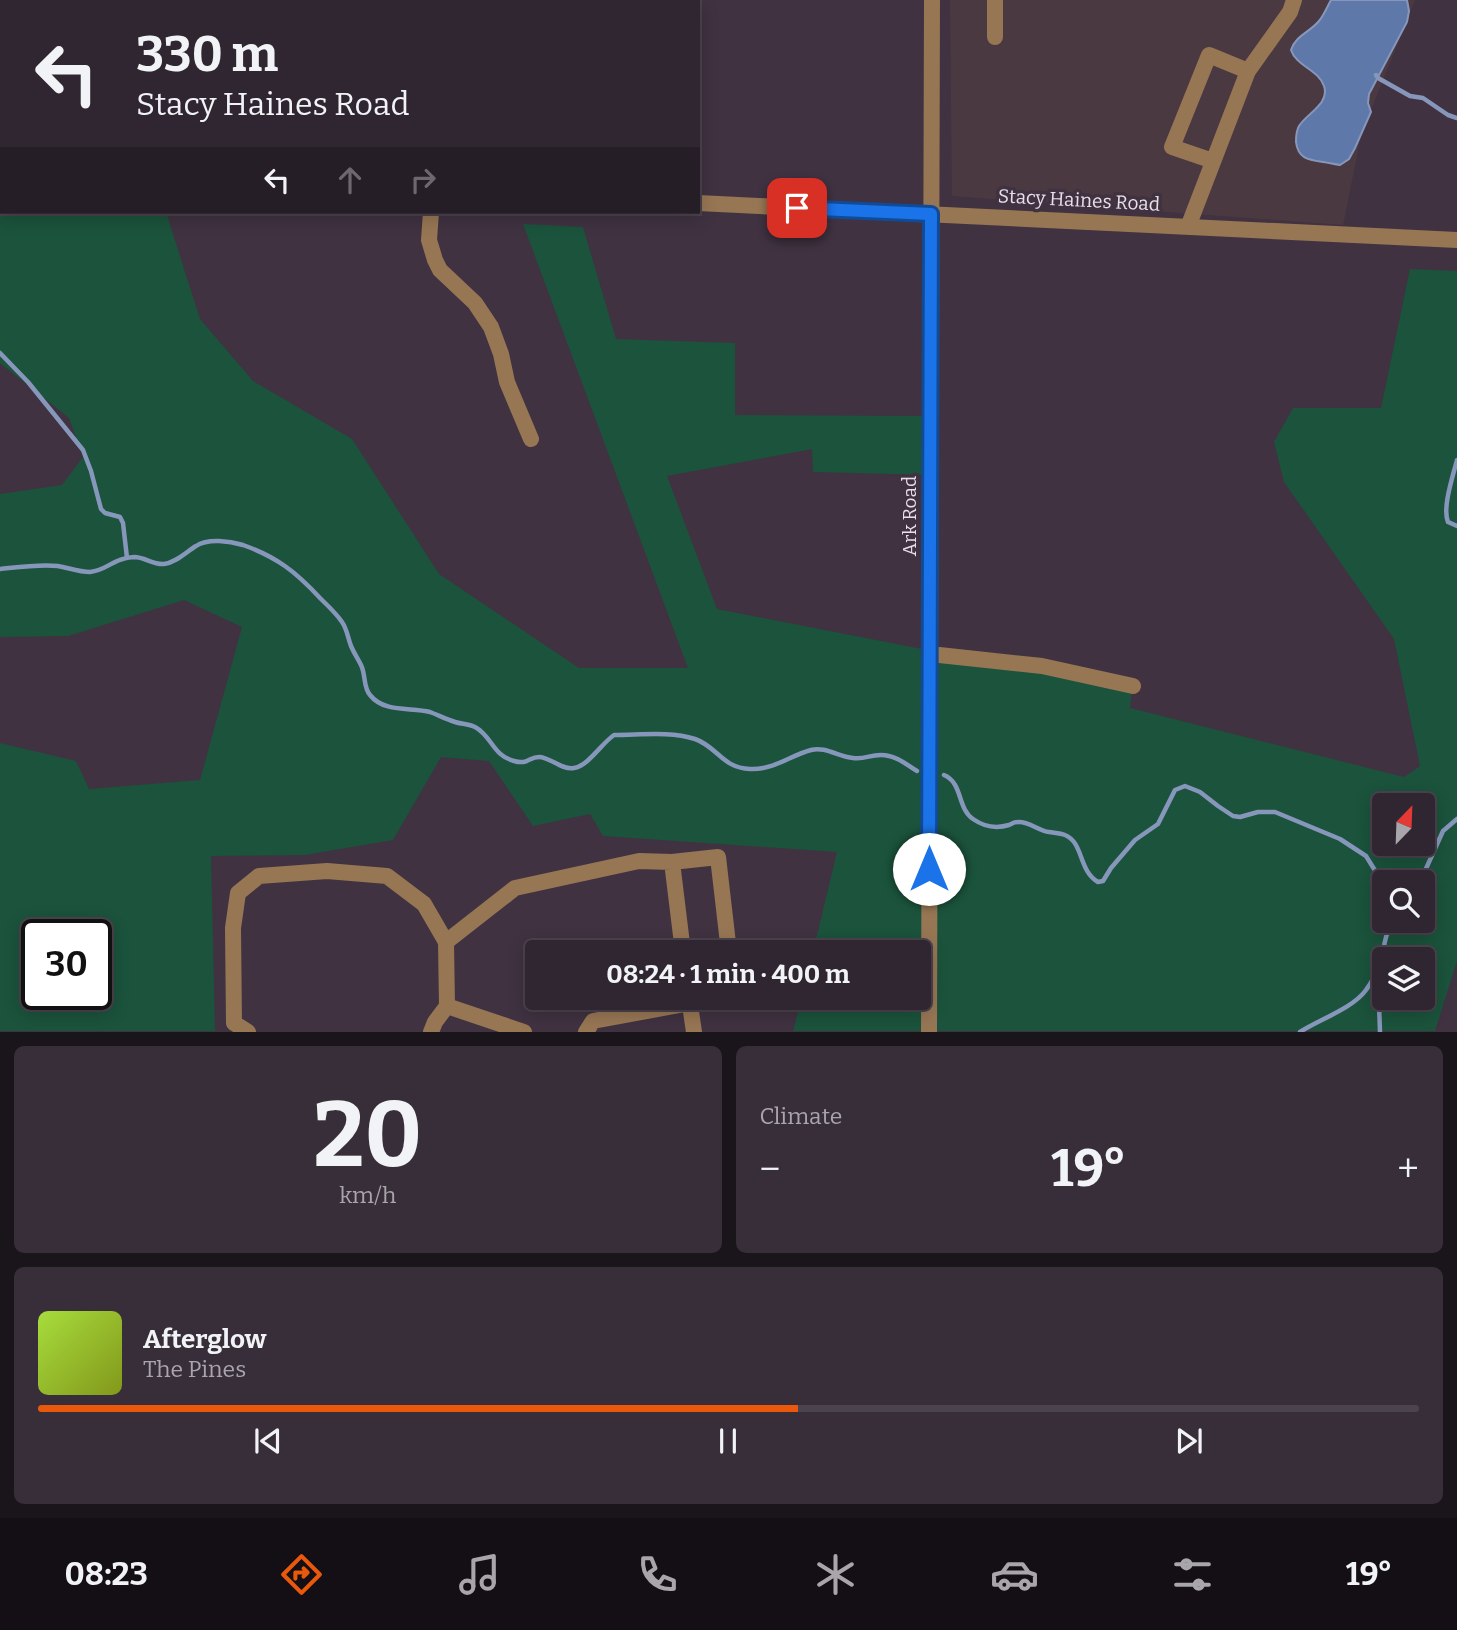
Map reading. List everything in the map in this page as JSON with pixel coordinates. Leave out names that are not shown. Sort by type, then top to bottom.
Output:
[{"type":"street","name":"Ark Road","points":[[929,1031],[932,0]]},
{"type":"street","points":[[995,0],[995,37]]},
{"type":"street","points":[[1188,227],[1248,71],[1290,12],[1294,0]]},
{"type":"street","points":[[1213,161],[1172,147],[1209,55],[1248,71]]},
{"type":"street","name":"Stacy Haines Road","points":[[700,203],[1457,240]]},
{"type":"street","points":[[431,214],[429,240],[435,260],[440,270],[475,303],[491,327],[507,382],[531,439]]},
{"type":"street","points":[[930,654],[1042,666],[1133,686]]},
{"type":"street","points":[[446,942],[515,888],[639,861],[672,862],[718,856],[728,940]]},
{"type":"street","points":[[672,862],[682,940]]},
{"type":"street","points":[[247,1031],[234,1023],[233,928],[238,893],[259,876],[327,871],[387,876],[424,904],[446,942],[447,1006],[431,1031]]},
{"type":"street","points":[[447,1006],[524,1031]]},
{"type":"street","points":[[586,1031],[593,1021],[644,1010]]},
{"type":"street","points":[[691,1010],[694,1031]]},
{"type":"shaded area","points":[[950,0],[1415,0],[1361,135],[1343,225],[952,196]]},
{"type":"green space","points":[[0,214],[167,214],[200,319],[253,381],[352,439],[439,574],[579,668],[688,668],[523,224],[583,227],[616,339],[735,343],[735,415],[931,416],[932,475],[813,472],[812,449],[667,476],[717,609],[1132,690],[1130,708],[1404,777],[1420,766],[1394,639],[1284,482],[1274,442],[1293,408],[1381,408],[1410,269],[1457,271],[1457,961],[1435,1031],[793,1031],[799,1010],[931,1010],[931,940],[816,940],[837,852],[603,836],[590,814],[533,826],[489,761],[441,757],[393,840],[305,855],[211,856],[215,1031],[0,1031],[0,743],[76,761],[89,789],[200,780],[242,627],[184,600],[68,636],[0,637],[0,494],[62,485],[83,457],[69,418],[0,363]]},
{"type":"water","points":[[1331,0],[1407,0],[1409,11],[1407,22],[1369,94],[1371,112],[1355,148],[1349,159],[1340,165],[1305,158],[1299,152],[1296,142],[1299,126],[1321,103],[1325,92],[1317,76],[1298,60],[1291,50],[1296,41],[1319,21]]},
{"type":"waterway","points":[[1376,75],[1410,96],[1423,98],[1457,118]]},
{"type":"waterway","points":[[0,353],[28,382],[83,450],[101,509],[105,513],[120,517],[123,523],[127,558]]},
{"type":"waterway","points":[[1457,460],[1446,509],[1448,522],[1457,526]]},
{"type":"waterway","points":[[0,569],[51,565],[90,572],[121,559],[134,557],[160,564],[169,563],[201,543],[226,541],[243,545],[285,566],[303,580],[337,616],[361,665],[368,692],[376,701],[390,707],[430,712],[475,727],[496,750],[514,761],[522,762],[539,757],[574,768],[590,759],[614,735],[666,734],[695,739],[741,768],[767,767],[816,749],[853,758],[889,756],[917,771]]},
{"type":"waterway","points":[[944,775],[954,784],[964,809],[973,819],[995,827],[1023,822],[1071,839],[1079,850],[1087,871],[1098,882],[1103,881],[1135,840],[1158,824],[1175,790],[1185,786],[1200,792],[1233,816],[1275,812],[1340,839],[1366,856],[1375,870]]},
{"type":"waterway","points":[[1425,870],[1443,831],[1457,819]]},
{"type":"waterway","points":[[1384,947],[1388,933]]},
{"type":"waterway","points":[[1300,1032],[1360,997],[1372,980]]},
{"type":"waterway","points":[[1379,1010],[1380,1032]]},
{"type":"route","points":[[797,208],[931,214],[929,869]]}]
